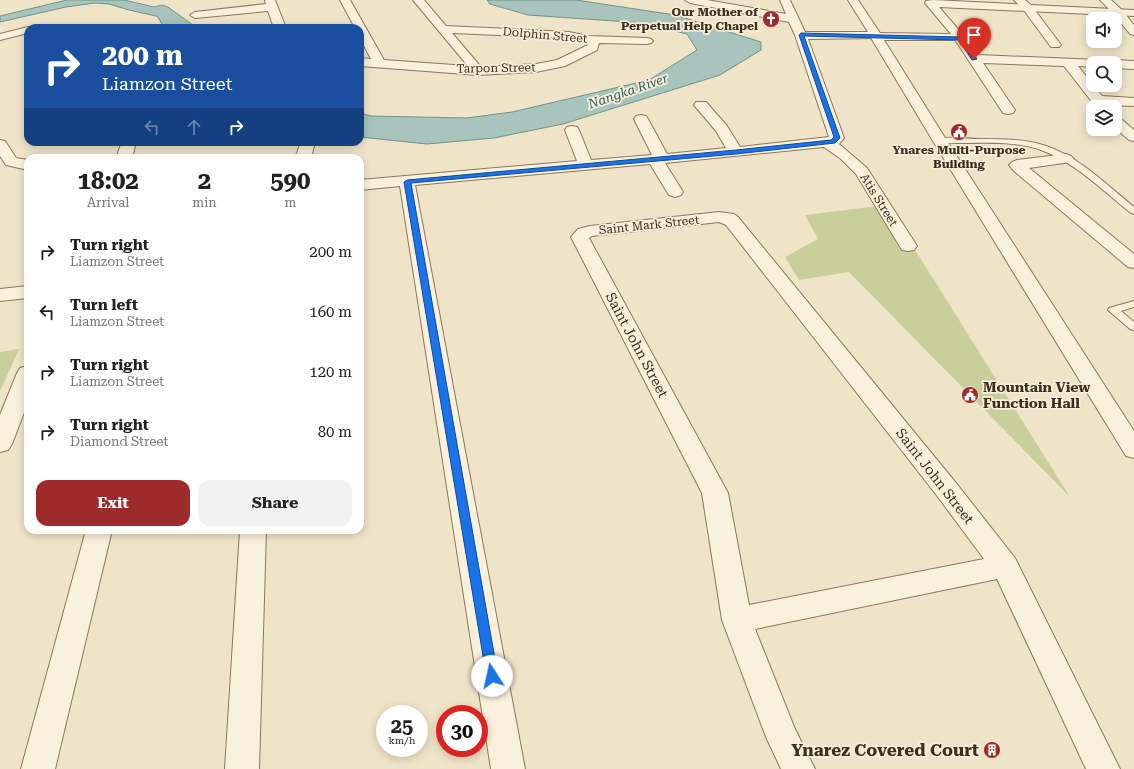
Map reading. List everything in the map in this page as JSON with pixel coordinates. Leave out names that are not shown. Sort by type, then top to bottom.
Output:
[{"type":"street","points":[[345,0],[358,24]]},
{"type":"street","points":[[418,0],[478,71]]},
{"type":"street","points":[[690,0],[793,19]]},
{"type":"street","points":[[364,185],[586,166],[833,142],[837,138],[801,35],[785,0]]},
{"type":"street","points":[[853,0],[1134,450]]},
{"type":"street","points":[[1104,0],[1118,12]]},
{"type":"street","points":[[929,1],[1023,4],[1118,12]]},
{"type":"street","points":[[929,1],[960,38],[1008,110]]},
{"type":"street","points":[[195,15],[271,3],[279,24]]},
{"type":"street","points":[[1023,4],[1055,45]]},
{"type":"street","points":[[1122,12],[1134,13]]},
{"type":"street","points":[[1122,17],[1134,32]]},
{"type":"street","name":"Dolphin Street","points":[[443,29],[569,35],[588,39],[647,41]]},
{"type":"street","points":[[0,36],[24,31]]},
{"type":"street","points":[[364,35],[380,64]]},
{"type":"street","points":[[801,35],[960,38]]},
{"type":"street","name":"Tarpon Street","points":[[364,62],[478,71],[536,68],[561,63],[592,47],[594,44],[588,39]]},
{"type":"street","points":[[974,59],[1086,63]]},
{"type":"street","points":[[1068,62],[1097,100]]},
{"type":"street","points":[[1122,64],[1134,65]]},
{"type":"street","points":[[1122,103],[1134,102]]},
{"type":"street","points":[[701,105],[722,130],[736,152]]},
{"type":"street","points":[[641,119],[675,192]]},
{"type":"street","points":[[1122,127],[1134,137]]},
{"type":"street","points":[[572,130],[586,166]]},
{"type":"street","name":"Atis Street","points":[[828,142],[862,171],[908,246]]},
{"type":"street","points":[[0,144],[5,164],[24,166]]},
{"type":"street","points":[[1066,159],[1017,165],[1134,263]]},
{"type":"street","points":[[407,182],[508,769]]},
{"type":"street","name":"Saint Mark Street","points":[[580,237],[590,231],[719,217]]},
{"type":"street","name":"Saint John Street","points":[[719,217],[728,218],[732,221],[947,490],[1005,566],[1103,769]]},
{"type":"street","name":"Saint John Street","points":[[580,237],[715,493],[738,620],[782,736],[798,769]]},
{"type":"street","points":[[0,295],[24,292]]},
{"type":"street","points":[[0,444],[24,383]]},
{"type":"street","points":[[38,769],[98,534]]},
{"type":"street","points":[[242,769],[254,534]]},
{"type":"street","points":[[738,620],[1005,566]]},
{"type":"lane","points":[[940,141],[1027,145],[1043,148],[1066,159],[1134,211]]},
{"type":"lane","points":[[1134,304],[1113,310],[1134,327]]},
{"type":"green space","points":[[887,205],[1070,497],[849,272],[799,280],[785,257],[818,239],[805,215]]},
{"type":"green space","points":[[19,349],[1,389],[0,389],[0,352]]},
{"type":"water","points":[[67,0],[124,0],[154,7],[162,5],[168,7],[191,24],[162,24],[156,16],[109,4],[95,3],[66,7],[0,22],[0,16]]},
{"type":"water","name":"Nangka River","points":[[487,0],[576,0],[675,15],[761,42],[761,50],[720,75],[563,124],[494,138],[427,144],[364,137],[364,114],[371,116],[467,118],[512,112],[649,80],[697,50],[687,34],[643,23],[528,15],[490,4]]},
{"type":"place","name":"Our Mother of Perpetual Help Chapel","points":[[771,19]]},
{"type":"place","name":"Ynares Multi-Purpose Building","points":[[959,132]]},
{"type":"place","name":"Mountain View Function Hall","points":[[970,395]]},
{"type":"place","name":"Ynarez Covered Court","points":[[992,750]]},
{"type":"route","points":[[492,676],[407,182],[833,142],[837,138],[801,35],[960,38],[974,59]]}]
